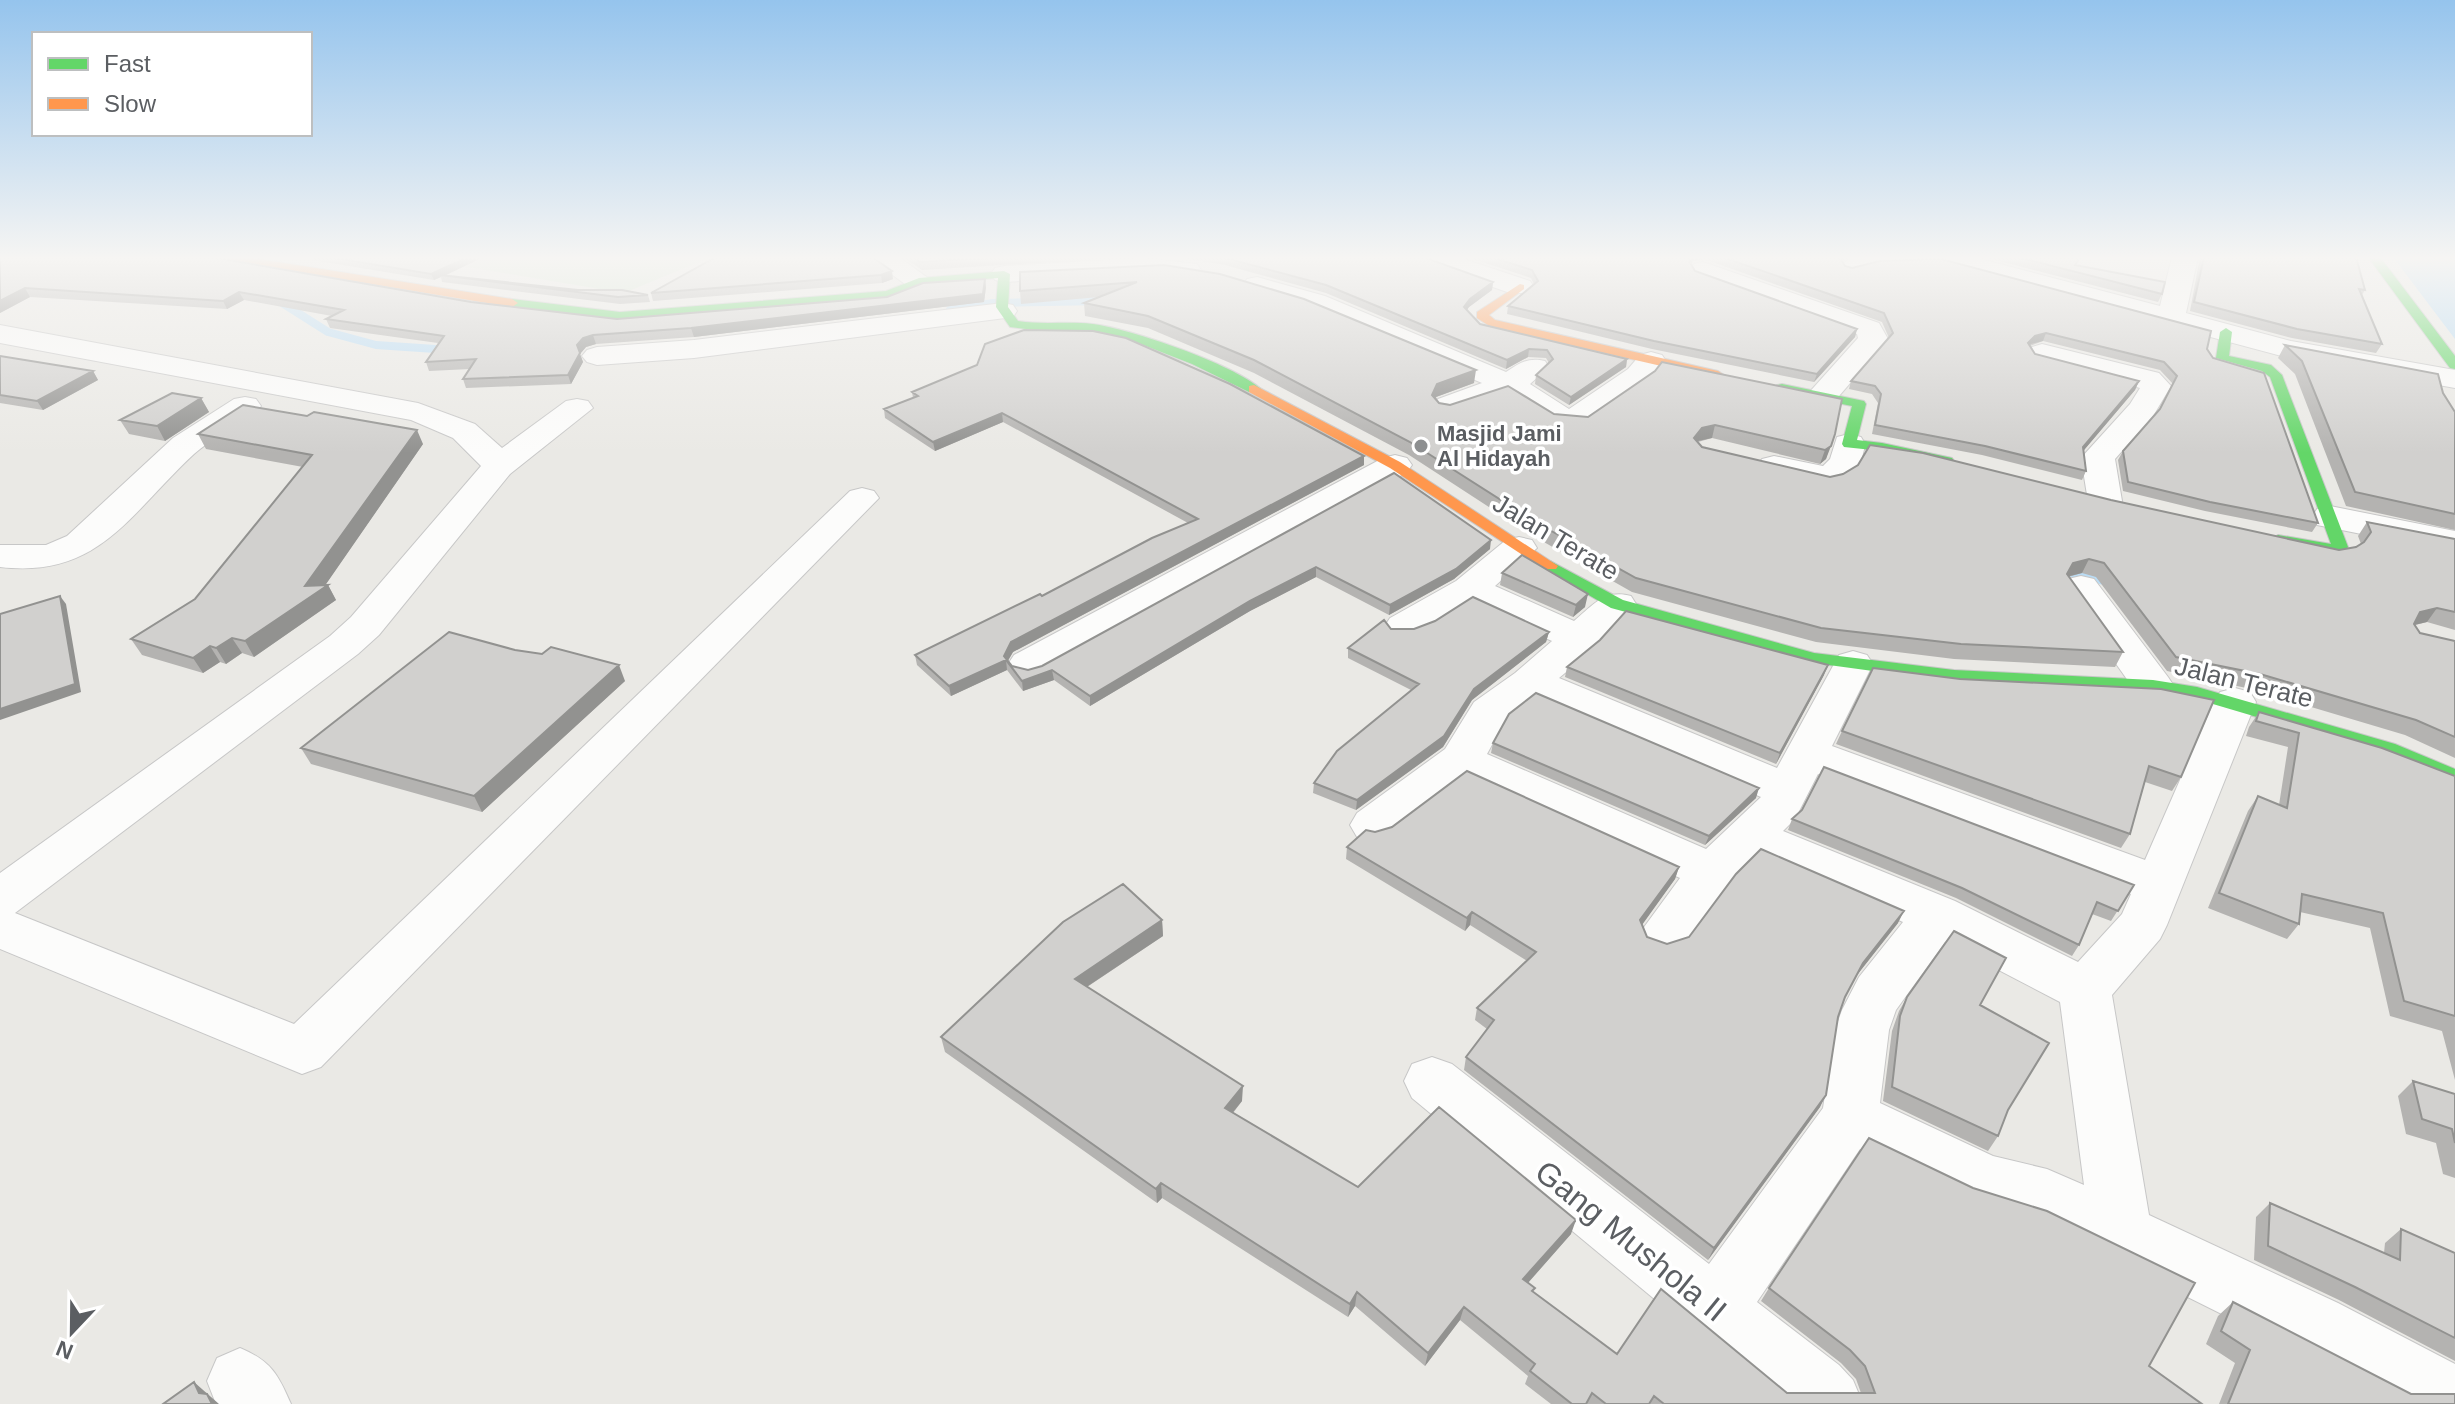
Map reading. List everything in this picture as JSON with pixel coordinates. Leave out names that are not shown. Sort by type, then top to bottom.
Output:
[{"type":"street","points":[[597,356],[694,349],[848,323]]},
{"type":"street","name":"Jalan Terate","points":[[1013,323],[1024,327],[1094,328],[1157,344],[1242,383],[1395,465],[1519,548],[1617,604],[1716,634],[1814,658],[1954,676],[2153,686],[2235,702],[2388,749],[2455,777]]},
{"type":"street","points":[[1373,323],[1521,375],[1561,418],[1574,420],[1580,419],[1639,375],[1651,361]]},
{"type":"street","points":[[1490,323],[1729,377]]},
{"type":"street","points":[[1822,396],[1873,339],[1869,329],[1851,323]]},
{"type":"street","points":[[2189,323],[2289,349],[2455,379]]},
{"type":"street","points":[[2423,323],[2455,365]]},
{"type":"street","points":[[2226,332],[2222,358],[2266,368],[2276,375],[2340,547],[2337,550],[2266,537]]},
{"type":"street","points":[[0,334],[418,412],[459,427],[484,444],[498,467]]},
{"type":"street","points":[[2042,353],[2148,379],[2156,386],[2142,409],[2098,458],[2105,501]]},
{"type":"street","points":[[1449,406],[1521,375]]},
{"type":"street","points":[[1740,458],[1826,478],[1838,472],[1848,459],[1859,404],[1760,384]]},
{"type":"street","points":[[0,556],[44,558],[74,549],[185,445],[277,386]]},
{"type":"street","points":[[0,899],[354,636],[498,467],[577,408]]},
{"type":"street","points":[[1849,444],[1882,447],[1961,465]]},
{"type":"street","points":[[1028,664],[1395,465]]},
{"type":"street","points":[[0,928],[302,1051],[862,498]]},
{"type":"street","points":[[2330,517],[2455,542]]},
{"type":"street","points":[[1404,627],[1469,589],[1519,548]]},
{"type":"street","points":[[2081,587],[2153,686]]},
{"type":"street","points":[[1469,589],[1581,639]]},
{"type":"street","points":[[1373,825],[1461,760],[1489,712],[1581,639],[1617,604]]},
{"type":"street","points":[[1664,934],[1712,872],[1779,807],[1853,664]]},
{"type":"street","points":[[1530,682],[1797,772],[2157,884]]},
{"type":"street","points":[[2121,1232],[2085,990],[2142,925],[2235,702]]},
{"type":"street","points":[[1461,760],[1712,872]]},
{"type":"street","points":[[1750,836],[1937,915],[2085,990]]},
{"type":"street","points":[[1715,1309],[1850,1116],[1862,1030],[1869,1010],[1878,992],[1937,915]]},
{"type":"street","name":"Gang Mushola II","points":[[1432,1081],[1815,1389],[1829,1404]]},
{"type":"street","points":[[1850,1116],[1985,1181],[2047,1197],[2315,1326],[2455,1400]]},
{"type":"water","points":[[2443,323],[2455,323],[2455,339]]},
{"type":"building","points":[[350,323],[738,323],[583,338],[577,345],[580,353],[568,375],[463,379],[476,359],[426,362],[444,336]]},
{"type":"building","points":[[1164,323],[1361,323],[1476,370],[1437,384],[1432,395],[1439,403],[1450,405],[1508,386],[1554,414],[1588,417],[1655,371],[1662,362],[1842,399],[1831,446],[1825,450],[1715,425],[1702,428],[1694,438],[1702,447],[1830,477],[1858,465],[1870,445],[1923,453],[2111,500],[2339,550],[2364,542],[2371,532],[2367,522],[2455,539],[2455,612],[2437,608],[2420,612],[2414,624],[2420,633],[2455,641],[2455,737],[2416,720],[2260,674],[2176,657],[2104,563],[2089,559],[2073,563],[2067,574],[2123,652],[1961,644],[1821,628],[1636,578],[1537,523],[1410,442],[1254,360]]},
{"type":"building","points":[[1417,323],[1479,323],[1627,359],[1571,397],[1536,375],[1553,359],[1547,350],[1529,349],[1507,360]]},
{"type":"building","points":[[1577,323],[1839,323],[1857,329],[1817,374]]},
{"type":"building","points":[[1888,323],[2179,323],[2211,331],[2207,349],[2213,358],[2264,373],[2318,523],[2128,482],[2123,451],[2160,409],[2177,376],[2164,362],[2046,333],[2035,336],[2028,343],[2035,354],[2139,381],[2083,447],[2086,471],[1985,446],[1875,425],[1881,394],[1875,386],[1851,381],[1893,333]]},
{"type":"building","points":[[2272,323],[2373,323],[2382,344]]},
{"type":"building","points":[[1024,330],[1093,331],[1126,338],[1230,384],[1364,456],[1011,642],[1004,656],[1012,666],[1028,670],[1042,666],[1394,473],[1491,540],[1456,569],[1390,605],[1316,567],[1250,601],[1090,696],[1052,670],[1022,681],[1006,660],[949,686],[915,655],[1040,594],[1042,596],[1152,538],[1198,519],[1002,413],[933,442],[884,409],[918,396],[912,392],[977,365],[985,344]]},
{"type":"building","points":[[2285,345],[2438,374],[2443,393],[2455,412],[2455,514],[2355,492],[2302,361]]},
{"type":"building","points":[[0,356],[93,371],[37,401],[0,395]]},
{"type":"building","points":[[172,393],[201,398],[157,426],[120,420]]},
{"type":"building","points":[[243,405],[307,416],[314,412],[417,430],[305,586],[328,585],[245,641],[232,638],[216,648],[210,646],[193,658],[131,639],[195,599],[312,455],[198,434]]},
{"type":"building","points":[[1522,555],[1588,594],[1576,605],[1502,573]]},
{"type":"building","points":[[60,596],[75,684],[0,709],[0,614]]},
{"type":"building","points":[[1473,597],[1549,632],[1474,689],[1444,736],[1357,800],[1314,783],[1337,751],[1419,684],[1348,648],[1384,620],[1391,629],[1414,629],[1435,621]]},
{"type":"building","points":[[1626,611],[1828,665],[1780,753],[1567,667],[1600,640]]},
{"type":"building","points":[[449,632],[515,650],[542,654],[551,647],[619,665],[474,796],[301,748]]},
{"type":"building","points":[[1873,668],[1960,679],[2161,689],[2214,700],[2181,777],[2149,766],[2130,834],[1842,731]]},
{"type":"building","points":[[1536,693],[1759,788],[1709,836],[1493,743],[1509,714]]},
{"type":"building","points":[[2259,712],[2382,748],[2455,776],[2455,1016],[2404,1001],[2383,913],[2302,894],[2299,924],[2219,893],[2258,796],[2287,808],[2299,733],[2256,721]]},
{"type":"building","points":[[1824,767],[2134,885],[2118,911],[2097,902],[2079,945],[1962,888],[1792,819],[1802,810]]},
{"type":"building","points":[[1467,771],[1679,867],[1640,920],[1647,937],[1667,944],[1689,937],[1736,874],[1761,849],[1904,911],[1863,963],[1845,997],[1838,1017],[1826,1095],[1714,1248],[1466,1057],[1494,1020],[1477,1008],[1536,952],[1472,912],[1467,918],[1347,847],[1366,830],[1375,832],[1392,827]]},
{"type":"building","points":[[1123,884],[1162,920],[1075,979],[1243,1086],[1225,1108],[1358,1187],[1439,1107],[1576,1220],[1523,1279],[1535,1288],[1532,1291],[1617,1354],[1661,1289],[1787,1393],[1875,1393],[1865,1366],[1850,1350],[1769,1288],[1869,1138],[1973,1188],[2047,1211],[2195,1283],[2149,1366],[2202,1404],[1664,1404],[1654,1396],[1649,1404],[1606,1404],[1592,1393],[1586,1404],[1572,1404],[1530,1371],[1535,1364],[1464,1307],[1428,1353],[1357,1292],[1350,1304],[1161,1183],[1156,1189],[941,1037],[1063,922]]},
{"type":"building","points":[[1954,931],[2006,958],[1980,1005],[2049,1043],[2008,1110],[1998,1136],[1892,1087],[1900,1016],[1907,997]]},
{"type":"building","points":[[2413,1081],[2455,1094],[2455,1143],[2452,1129],[2422,1119]]},
{"type":"building","points":[[2270,1203],[2400,1260],[2401,1229],[2455,1253],[2455,1338],[2268,1246]]},
{"type":"building","points":[[2233,1302],[2411,1394],[2455,1394],[2455,1404],[2228,1404],[2250,1350],[2221,1331]]},
{"type":"building","points":[[194,1382],[199,1393],[207,1394],[212,1404],[163,1404]]},
{"type":"waterway","points":[[313,323],[328,332],[376,345],[450,350]]},
{"type":"waterway","points":[[2066,570],[2110,581]]},
{"type":"traffic: fast","points":[[1013,323],[1034,327],[1112,331],[1197,361],[1254,389]]},
{"type":"traffic: fast","points":[[2423,323],[2455,365]]},
{"type":"traffic: fast","points":[[2226,332],[2222,358],[2266,368],[2276,375],[2340,547],[2327,550],[2278,540]]},
{"type":"traffic: fast","points":[[1782,388],[1859,404],[1849,444],[1882,447],[1947,461]]},
{"type":"traffic: fast","points":[[1550,566],[1617,604],[1814,658],[1954,676],[2153,686],[2197,693],[2388,749],[2455,777]]},
{"type":"traffic: slow","points":[[1490,323],[1718,375]]},
{"type":"traffic: slow","points":[[1254,389],[1395,465],[1550,566]]},
{"type":"place","name":"Masjid Jami Al Hidayah","points":[[1421,446]]}]
